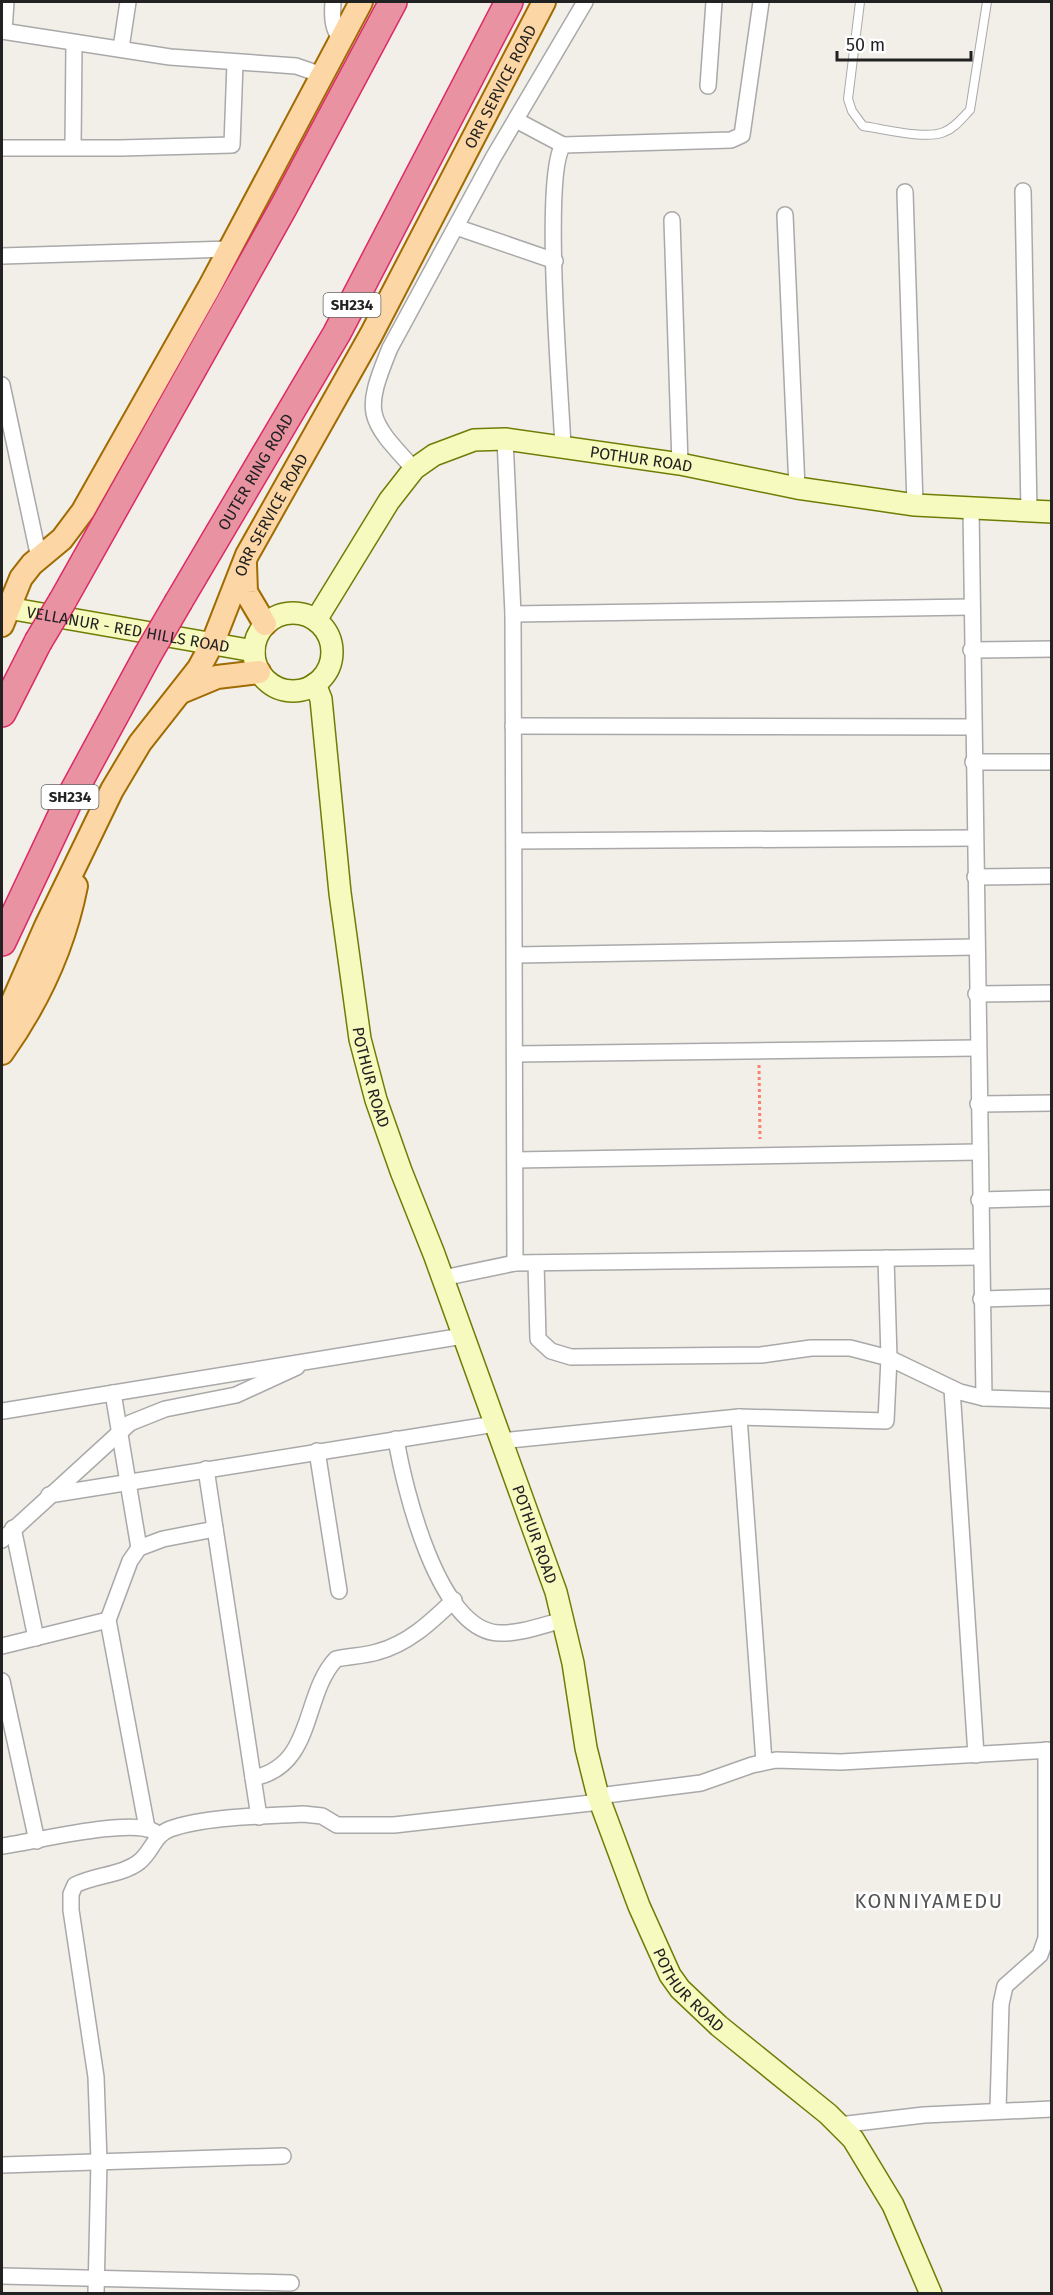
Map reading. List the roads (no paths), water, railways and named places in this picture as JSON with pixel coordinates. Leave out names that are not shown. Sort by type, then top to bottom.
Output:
[{"type":"highway","points":[[2,713],[38,642],[283,208],[393,2]]},
{"type":"highway","name":"OUTER RING ROAD","points":[[2,942],[70,798],[147,656],[338,333],[509,2]]},
{"type":"main road","points":[[4,614],[21,578],[39,558],[62,539],[83,511],[230,249],[361,2]]},
{"type":"main road","name":"ORR SERVICE ROAD","points":[[2,1026],[84,847],[140,743],[199,668],[213,642],[245,560],[371,335],[544,2]]},
{"type":"main road","points":[[2,576],[39,558]]},
{"type":"main road","points":[[245,560],[246,592],[265,624]]},
{"type":"main road","points":[[180,692],[257,662]]},
{"type":"main road","points":[[2,1053],[49,970],[64,933],[84,847]]},
{"type":"street","points":[[6,2],[3,31],[74,44],[121,48],[170,57],[296,66],[322,75]]},
{"type":"street","points":[[121,48],[128,2]]},
{"type":"street","points":[[333,2],[332,18],[335,33],[341,40]]},
{"type":"street","points":[[414,469],[382,435],[373,418],[371,399],[390,348],[516,120],[585,2]]},
{"type":"street","points":[[708,86],[714,2]]},
{"type":"street","points":[[516,120],[563,145],[731,140],[742,135],[761,2]]},
{"type":"street","points":[[73,147],[74,44]]},
{"type":"street","points":[[2,148],[232,144],[235,63]]},
{"type":"street","points":[[563,145],[558,153],[552,198],[563,447]]},
{"type":"street","points":[[1023,191],[1029,512]]},
{"type":"street","points":[[905,192],[915,505]]},
{"type":"street","points":[[785,215],[797,488]]},
{"type":"street","points":[[672,220],[680,464]]},
{"type":"street","points":[[456,227],[555,261]]},
{"type":"street","points":[[2,256],[230,249]]},
{"type":"street","points":[[2,385],[39,558]]},
{"type":"street","points":[[505,439],[513,614],[515,1263]]},
{"type":"street","name":"POTHUR ROAD","points":[[316,620],[390,501],[414,469],[449,448],[474,440],[505,439],[680,464],[797,488],[915,505],[1052,512]]},
{"type":"street","points":[[971,509],[979,1200],[984,1398]]},
{"type":"street","points":[[513,614],[971,607]]},
{"type":"street","points":[[290,613],[299,613],[316,620],[328,635],[332,653],[326,671],[315,684],[305,689],[288,690],[272,684],[257,662],[257,636],[265,624],[290,613]]},
{"type":"street","name":"VELLANUR - RED HILLS ROAD","points":[[4,614],[213,642],[257,662]]},
{"type":"street","points":[[971,650],[1052,649]]},
{"type":"street","name":"POTHUR ROAD","points":[[315,684],[321,699],[340,893],[360,1039],[394,1151],[443,1278],[556,1592],[599,1799],[639,1906],[675,1982],[719,2026],[853,2139],[893,2205],[931,2294]]},
{"type":"street","points":[[513,726],[973,727]]},
{"type":"street","points":[[973,762],[1052,762]]},
{"type":"street","points":[[514,841],[974,838]]},
{"type":"street","points":[[975,877],[1052,876]]},
{"type":"street","points":[[514,955],[976,947]]},
{"type":"street","points":[[976,994],[1052,993]]},
{"type":"street","points":[[515,1054],[977,1048]]},
{"type":"street","points":[[978,1104],[1052,1103]]},
{"type":"street","points":[[515,1160],[979,1152]]},
{"type":"street","points":[[979,1200],[1052,1198]]},
{"type":"street","points":[[443,1278],[515,1263],[980,1257]]},
{"type":"street","points":[[49,1495],[396,1439],[739,1417],[886,1421],[889,1358],[886,1258]]},
{"type":"street","points":[[536,1263],[538,1339],[551,1351],[571,1357],[761,1355],[831,1347],[866,1351],[889,1358],[952,1389],[984,1398],[1052,1400]]},
{"type":"street","points":[[981,1299],[1052,1297]]},
{"type":"street","points":[[3,1412],[463,1336]]},
{"type":"street","points":[[2,1540],[130,1423],[165,1409],[236,1395],[278,1378],[306,1362]]},
{"type":"street","points":[[165,1409],[176,1383]]},
{"type":"street","points":[[952,1389],[976,1755]]},
{"type":"street","points":[[113,1393],[139,1548]]},
{"type":"street","points":[[739,1417],[764,1762]]},
{"type":"street","points":[[396,1439],[405,1490],[419,1534],[454,1600],[473,1623],[483,1629],[499,1633],[563,1620]]},
{"type":"street","points":[[317,1451],[339,1591]]},
{"type":"street","points":[[206,1469],[259,1817]]},
{"type":"street","points":[[13,1528],[36,1638]]},
{"type":"street","points":[[96,2286],[99,2162],[96,2077],[71,1894],[75,1885],[141,1861],[153,1832],[108,1620],[130,1561],[139,1548],[163,1539],[215,1529]]},
{"type":"street","points":[[253,1778],[267,1775],[285,1762],[299,1743],[323,1678],[336,1659],[375,1653],[393,1647],[424,1627],[454,1600]]},
{"type":"street","points":[[2,1646],[108,1620]]},
{"type":"street","points":[[2,1681],[38,1841]]},
{"type":"street","points":[[2,1846],[105,1829],[153,1832],[183,1826],[303,1814],[322,1816],[337,1825],[394,1825],[599,1799],[701,1783],[764,1762],[809,1760],[841,1762],[1049,1750],[1046,1938],[1040,1955],[1005,1986],[1001,2004],[998,2109]]},
{"type":"street","points":[[839,2125],[998,2109],[1052,2109]]},
{"type":"street","points":[[2,2165],[283,2156]]},
{"type":"street","points":[[2,2276],[96,2286],[291,2283]]},
{"type":"lane","points":[[860,2],[848,99],[852,111],[863,126],[927,135],[944,133],[958,124],[970,110],[987,2]]},
{"type":"district","name":"KONNIYAMEDU","points":[[929,1901]]}]
